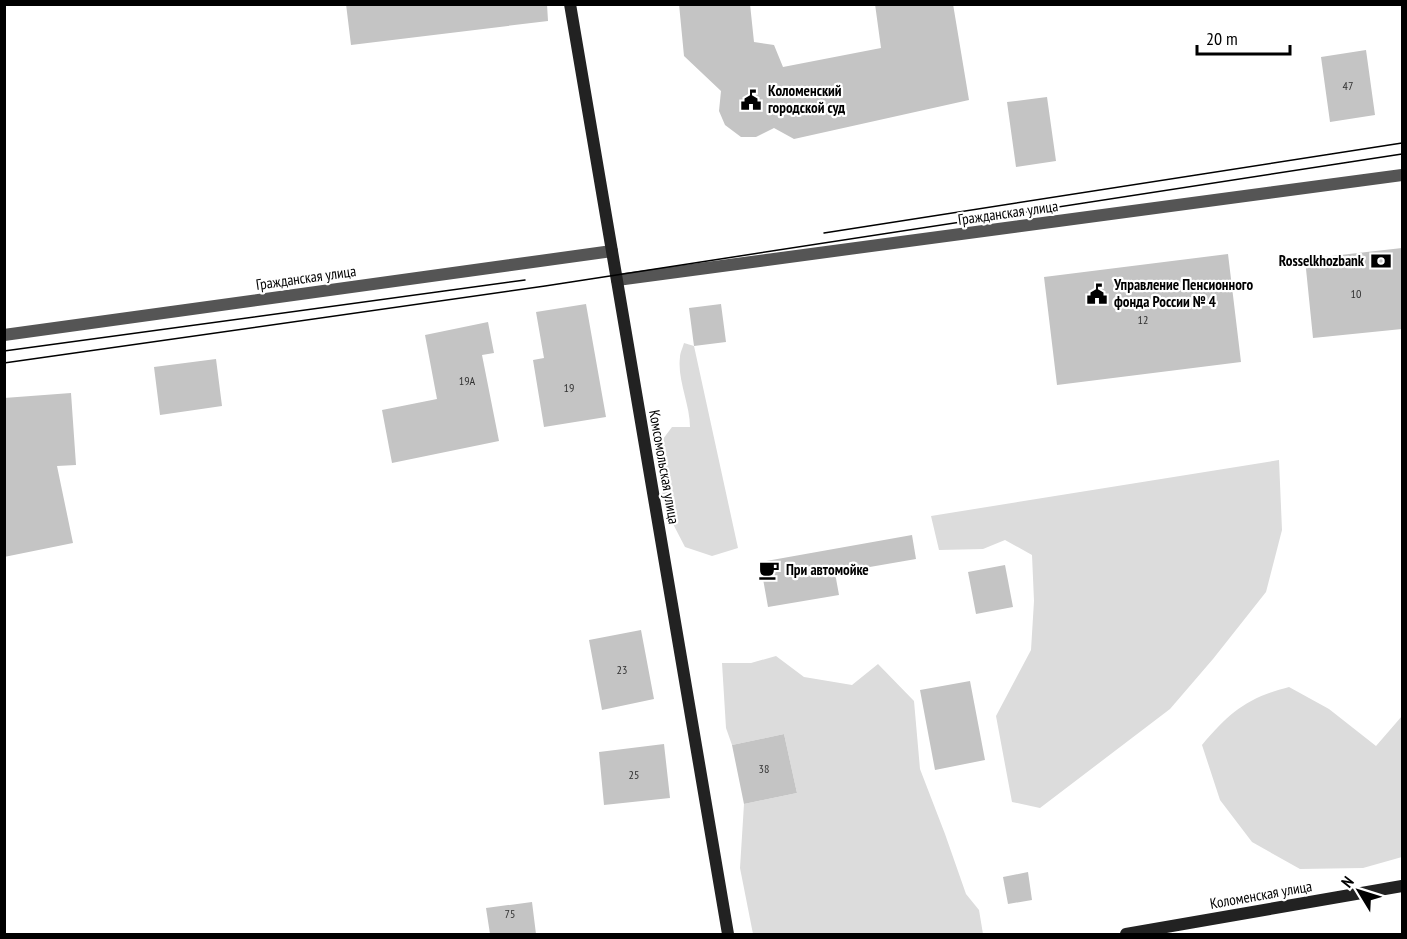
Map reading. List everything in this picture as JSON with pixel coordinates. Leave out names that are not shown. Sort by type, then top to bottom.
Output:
[{"type":"street","name":"Комсомольская улица","points":[[570,4],[728,934]]},
{"type":"street","name":"Гражданская улица","points":[[617,280],[1402,175]]},
{"type":"street","name":"Гражданская улица","points":[[4,335],[612,251]]},
{"type":"street","name":"Коломенская улица","points":[[1125,934],[1402,886]]},
{"type":"shaded area","points":[[684,343],[694,346],[738,548],[712,556],[685,547],[671,520],[662,495],[665,457],[663,439],[672,427],[690,427],[680,365]]},
{"type":"shaded area","points":[[1279,460],[1282,530],[1266,592],[1170,709],[1040,808],[1012,802],[996,716],[1031,650],[1034,601],[1032,555],[1005,540],[983,549],[939,550],[931,516]]},
{"type":"shaded area","points":[[776,656],[804,677],[852,685],[878,664],[914,701],[920,769],[966,894],[979,910],[983,934],[753,934],[740,868],[744,804],[797,793],[784,734],[732,745],[726,728],[722,663],[751,663]]},
{"type":"shaded area","points":[[1289,687],[1329,709],[1376,746],[1402,716],[1402,857],[1363,868],[1300,869],[1252,842],[1220,800],[1202,745],[1231,715],[1250,701]]},
{"type":"building","points":[[346,4],[547,4],[548,21],[351,45]]},
{"type":"building","points":[[679,4],[750,4],[754,42],[774,45],[783,67],[881,48],[875,4],[953,4],[969,100],[794,139],[774,128],[756,137],[741,137],[725,125],[719,111],[721,91],[684,56]]},
{"type":"building","points":[[1366,50],[1375,115],[1330,122],[1321,57]]},
{"type":"building","points":[[1047,97],[1056,161],[1016,167],[1007,102]]},
{"type":"building","points":[[1402,248],[1402,329],[1313,338],[1305,259]]},
{"type":"building","points":[[1228,254],[1241,362],[1057,385],[1044,277]]},
{"type":"building","points":[[586,304],[606,417],[544,427],[533,360],[544,358],[536,312]]},
{"type":"building","points":[[721,304],[726,342],[694,346],[689,308]]},
{"type":"building","points":[[488,322],[494,353],[482,355],[499,441],[392,463],[382,410],[437,399],[425,335]]},
{"type":"building","points":[[216,359],[222,406],[160,415],[154,367]]},
{"type":"building","points":[[71,393],[76,465],[57,466],[73,543],[4,557],[4,398]]},
{"type":"building","points":[[912,535],[916,559],[835,573],[839,595],[768,607],[760,562]]},
{"type":"building","points":[[1005,565],[1013,607],[976,614],[968,572]]},
{"type":"building","points":[[641,630],[654,699],[602,710],[589,640]]},
{"type":"building","points":[[970,681],[985,760],[935,770],[920,690]]},
{"type":"building","points":[[784,734],[797,793],[744,804],[732,745]]},
{"type":"building","points":[[664,744],[670,798],[604,805],[599,752]]},
{"type":"building","points":[[1028,872],[1032,900],[1008,904],[1003,877]]},
{"type":"building","points":[[532,902],[536,934],[490,934],[486,908]]},
{"type":"tram line","points":[[824,233],[1402,143]]},
{"type":"tram line","points":[[4,363],[545,286],[1402,154]]},
{"type":"tram line","points":[[4,351],[525,280]]},
{"type":"place","name":"Коломенский городской суд","points":[[751,100]]},
{"type":"place","name":"Rosselkhozbank","points":[[1381,261]]},
{"type":"place","name":"Управление Пенсионного фонда России № 4","points":[[1097,294]]},
{"type":"place","name":"При автомойке","points":[[769,570]]}]
